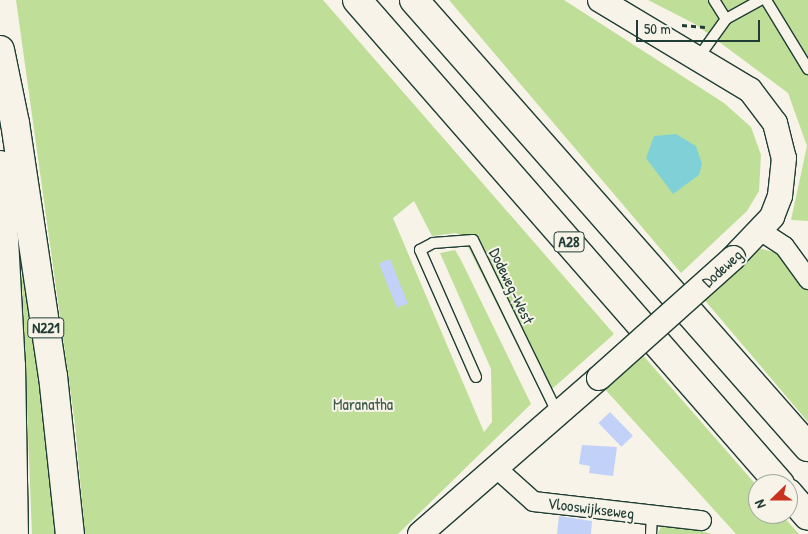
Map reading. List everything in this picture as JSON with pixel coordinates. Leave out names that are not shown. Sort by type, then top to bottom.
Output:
[{"type":"main road","name":"A28","points":[[357,0],[771,474]]},
{"type":"main road","name":"A28","points":[[414,0],[808,447]]},
{"type":"main road","name":"N221","points":[[0,50],[15,123],[53,376],[70,534]]},
{"type":"main road","name":"N221","points":[[0,165],[11,375],[14,534]]},
{"type":"main road","points":[[798,504],[808,516]]},
{"type":"street","name":"Dodeweg","points":[[426,530],[494,466],[599,378],[761,231],[772,216],[784,180],[781,139],[765,106],[750,90],[600,0]]},
{"type":"street","points":[[761,231],[784,246],[808,279]]},
{"type":"street","name":"Vlooswijkseweg","points":[[494,466],[533,501],[701,520]]},
{"type":"lane","points":[[714,0],[726,19]]},
{"type":"lane","points":[[698,58],[726,19],[760,0]]},
{"type":"lane","points":[[766,0],[808,69]]},
{"type":"lane","name":"Dodeweg-West","points":[[476,377],[420,250],[433,243],[473,240],[557,412]]},
{"type":"lane","points":[[650,534],[652,515]]},
{"type":"green space","name":"Maranatha","points":[[16,0],[323,0],[614,334],[543,397],[464,239],[456,233],[432,236],[414,201],[393,218],[484,432],[492,422],[491,369],[440,253],[455,250],[531,404],[398,534],[85,534],[75,424]]},
{"type":"green space","points":[[449,0],[564,0],[724,103],[751,127],[761,155],[759,191],[747,211],[681,273]]},
{"type":"green space","points":[[648,0],[808,0],[808,221],[791,220],[807,146],[788,93],[695,24]]},
{"type":"green space","points":[[20,233],[62,534],[32,534]]},
{"type":"green space","points":[[758,248],[781,254],[808,288],[808,422],[702,297]]},
{"type":"green space","points":[[641,353],[748,476],[748,524],[790,524],[799,534],[736,534],[603,387]]},
{"type":"green space","points":[[662,526],[694,529],[712,534],[657,534]]},
{"type":"water","points":[[676,134],[696,146],[702,164],[699,175],[673,194],[646,158],[654,136]]},
{"type":"building","points":[[390,259],[408,304],[397,308],[379,263]]},
{"type":"building","points":[[610,412],[633,436],[621,447],[598,423]]},
{"type":"building","points":[[582,445],[617,447],[613,476],[589,473],[590,466],[579,464]]},
{"type":"building","points":[[559,516],[592,521],[591,534],[557,534]]}]
